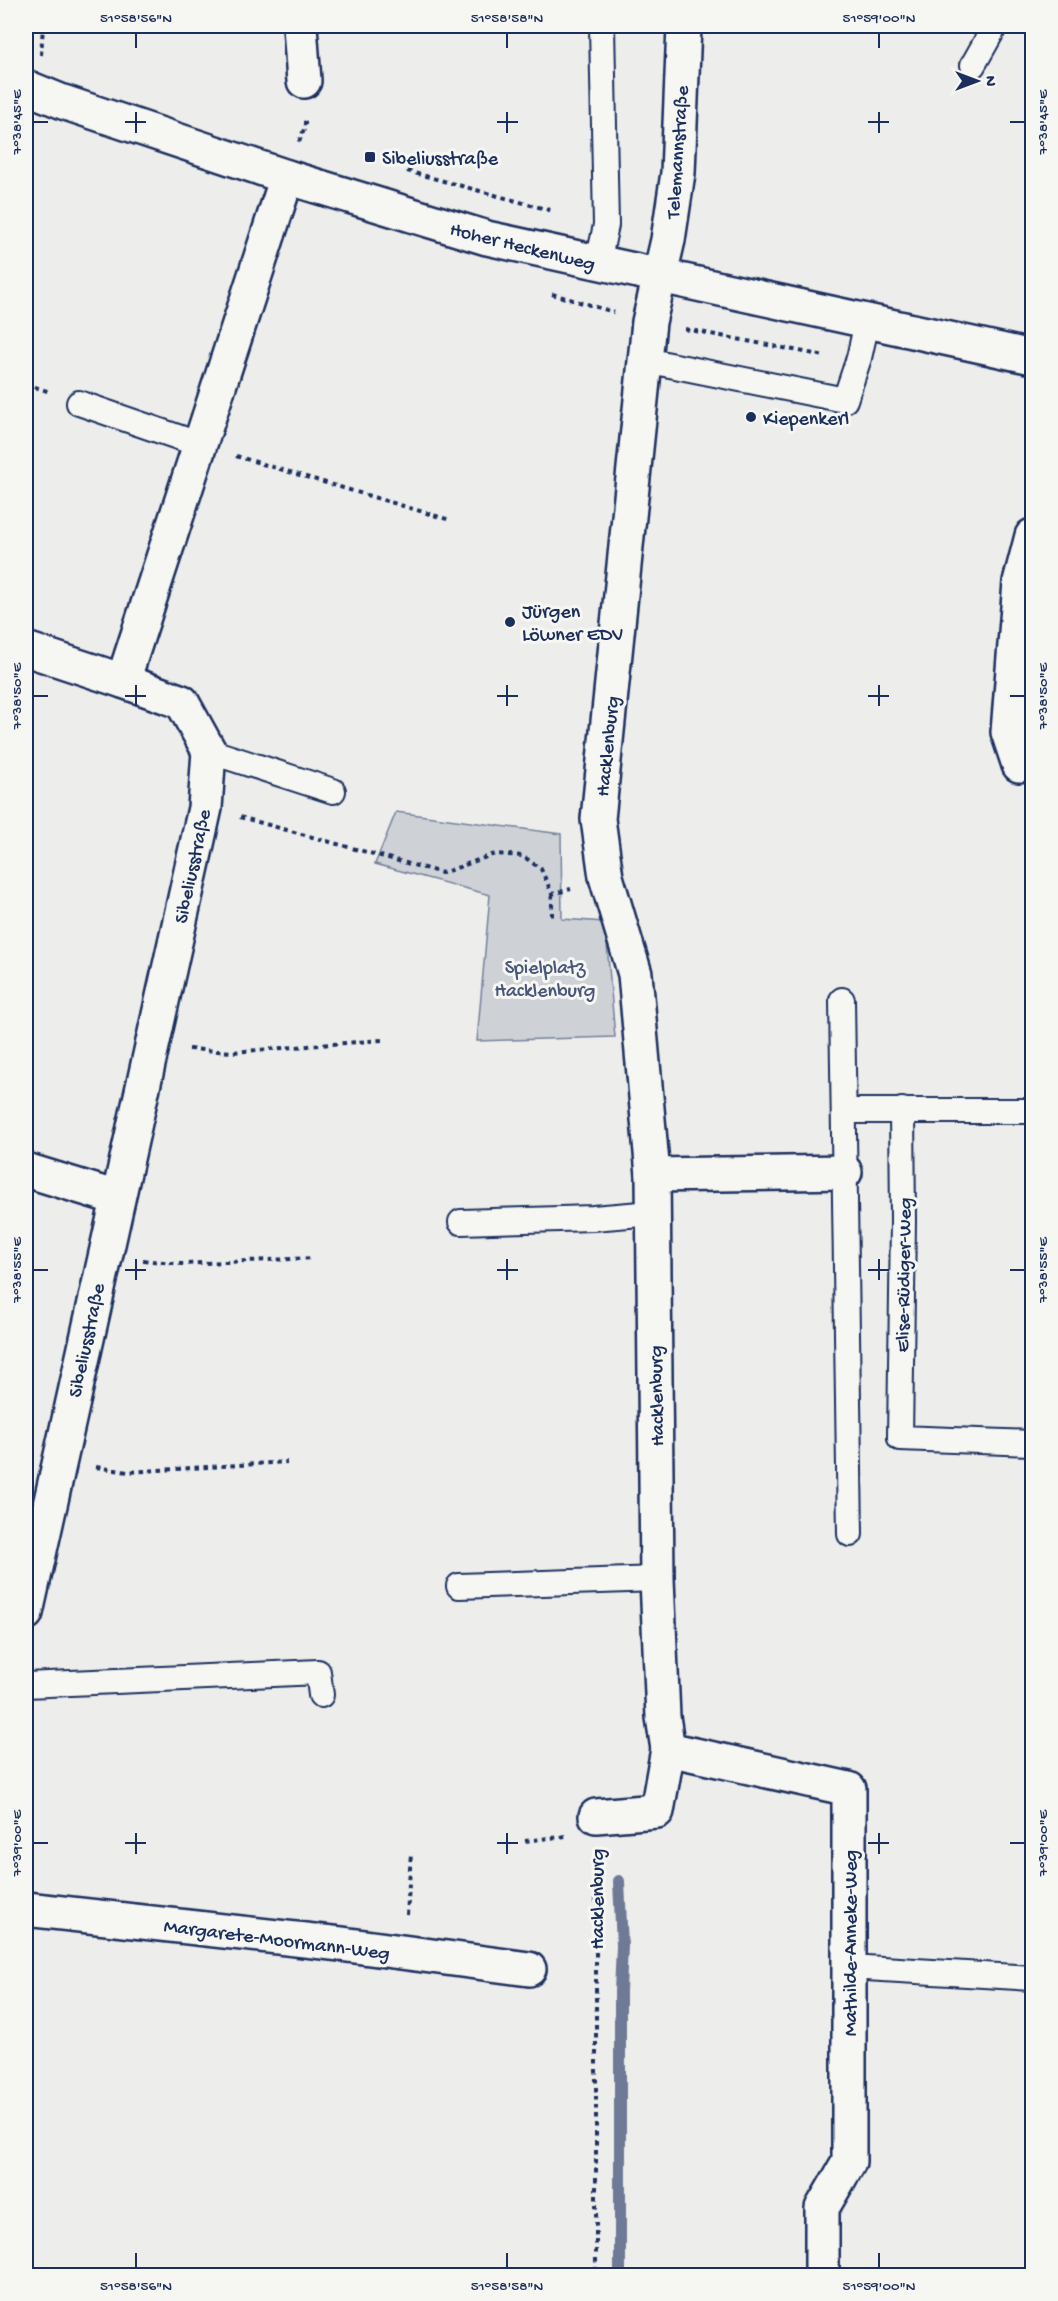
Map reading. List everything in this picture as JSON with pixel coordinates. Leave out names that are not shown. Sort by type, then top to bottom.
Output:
[{"type":"street","points":[[300,26],[304,81]]},
{"type":"street","name":"Telemannstraße","points":[[659,277],[668,240],[678,173],[684,26]]},
{"type":"street","name":"Hoher Heckenweg","points":[[26,87],[63,102],[287,177],[487,238],[1032,357]]},
{"type":"street","points":[[123,681],[287,177]]},
{"type":"street","name":"Hacklenburg","points":[[584,1826],[657,1811],[668,1749],[663,1717],[657,1580],[652,1175],[635,974],[606,877],[598,819],[649,322],[659,277]]},
{"type":"street","points":[[1020,745],[1026,584],[1032,536]]},
{"type":"street","points":[[26,649],[182,702],[209,751]]},
{"type":"street","name":"Sibeliusstraße","points":[[26,1612],[205,808],[209,751]]},
{"type":"street","points":[[26,1170],[117,1198]]},
{"type":"street","points":[[652,1175],[845,1172]]},
{"type":"street","name":"Mathilde-Anneke-Weg","points":[[668,1749],[849,1788],[849,2162],[822,2208],[822,2276]]},
{"type":"street","name":"Margarete-Moormann-Weg","points":[[26,1909],[404,1953],[529,1970]]},
{"type":"lane","points":[[598,263],[606,225],[602,26]]},
{"type":"lane","points":[[973,65],[995,26]]},
{"type":"lane","points":[[645,360],[844,400],[859,358],[867,322]]},
{"type":"lane","points":[[78,403],[201,446]]},
{"type":"lane","points":[[209,751],[333,791]]},
{"type":"lane","points":[[842,1000],[850,1534]]},
{"type":"lane","name":"Elise-Rüdiger-Weg","points":[[902,1110],[900,1438],[1032,1443]]},
{"type":"lane","points":[[844,1111],[1032,1111]]},
{"type":"lane","points":[[460,1222],[593,1218],[653,1213]]},
{"type":"lane","points":[[459,1586],[657,1580]]},
{"type":"lane","points":[[26,1685],[318,1672],[321,1695]]},
{"type":"lane","points":[[849,1967],[1032,1978]]},
{"type":"path","points":[[41,57],[43,26]]},
{"type":"path","points":[[299,142],[311,145]]},
{"type":"path","points":[[402,170],[606,225]]},
{"type":"path","points":[[201,446],[450,520]]},
{"type":"path","points":[[205,808],[442,873],[495,854],[523,856],[542,868],[552,894],[552,920]]},
{"type":"path","points":[[552,894],[606,877]]},
{"type":"path","points":[[152,1041],[194,1050],[233,1052],[382,1040]]},
{"type":"path","points":[[105,1252],[159,1263],[182,1264],[313,1258]]},
{"type":"path","points":[[59,1458],[128,1473],[287,1462]]},
{"type":"path","points":[[525,1841],[584,1826]]},
{"type":"path","name":"Hacklenburg","points":[[584,1826],[596,2276]]},
{"type":"path","points":[[404,1953],[411,1852]]},
{"type":"green space","name":"Spielplatz Hacklenburg","points":[[396,812],[561,834],[562,919],[605,922],[615,1037],[477,1041],[490,895],[375,864]]},
{"type":"waterway","points":[[619,1881],[622,1946],[620,2276]]},
{"type":"place","name":"Sibeliusstraße","points":[[370,157]]},
{"type":"place","name":"Kiepenkerl","points":[[751,417]]},
{"type":"place","name":"Jürgen Löwner EDV","points":[[510,622]]}]
